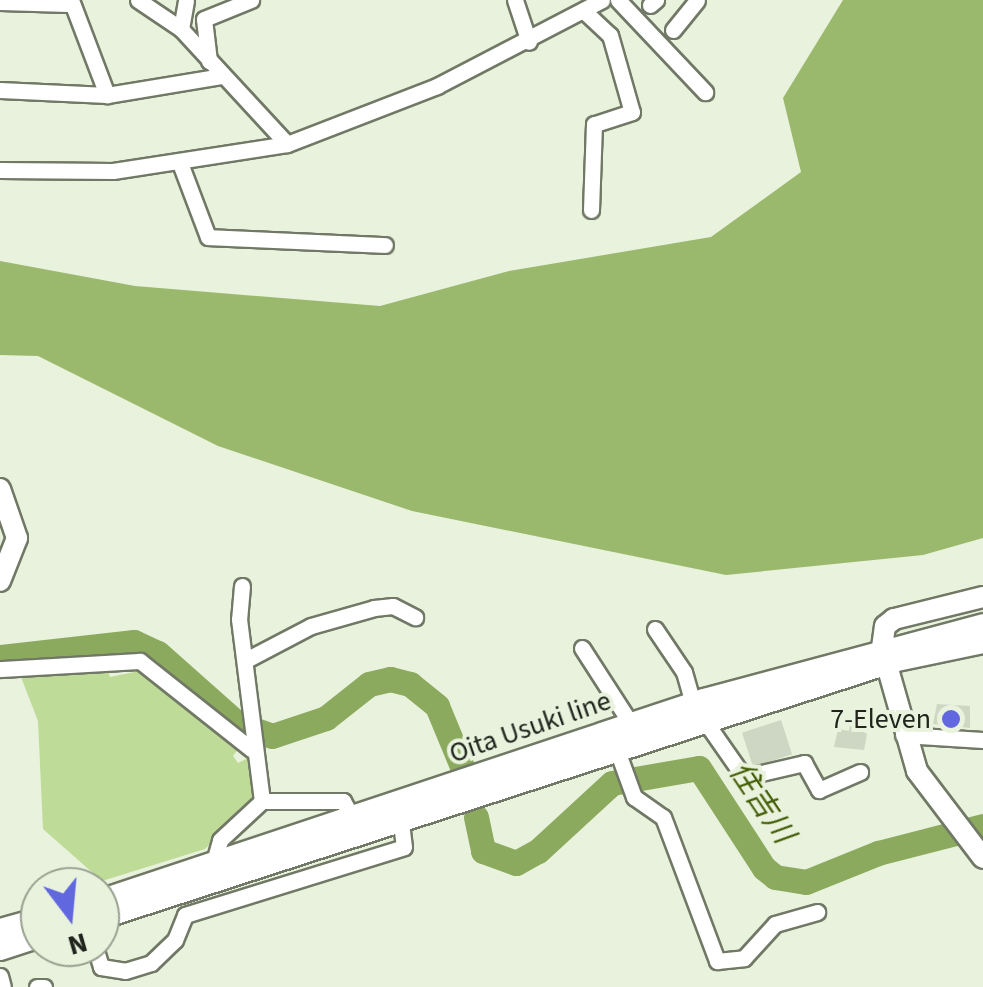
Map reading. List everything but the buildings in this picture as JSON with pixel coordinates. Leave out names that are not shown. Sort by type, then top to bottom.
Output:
[{"type":"main road","name":"Oita Usuki line","points":[[120,911],[400,812],[620,743],[699,712],[983,625]]},
{"type":"main road","name":"Oita Usuki line","points":[[883,656],[983,642]]},
{"type":"main road","name":"Oita Usuki line","points":[[120,895],[356,827]]},
{"type":"street","points":[[138,0],[180,29],[287,144]]},
{"type":"street","points":[[180,29],[186,0]]},
{"type":"street","points":[[209,61],[204,19],[251,0]]},
{"type":"street","points":[[515,0],[529,42]]},
{"type":"street","points":[[0,170],[77,173],[180,163],[287,144],[529,42],[602,0]]},
{"type":"street","points":[[618,0],[705,92]]},
{"type":"street","points":[[673,30],[697,0]]},
{"type":"street","points":[[0,2],[69,2],[107,95]]},
{"type":"street","points":[[586,12],[610,36],[632,112],[594,124],[591,210]]},
{"type":"street","points":[[0,90],[107,95],[222,76]]},
{"type":"street","points":[[180,163],[208,237],[385,245]]},
{"type":"street","points":[[0,489],[17,538],[0,581]]},
{"type":"street","points":[[242,586],[238,619],[246,660],[251,745],[262,802]]},
{"type":"street","points":[[977,853],[924,786],[902,736],[883,656],[885,626],[894,619],[983,598]]},
{"type":"street","points":[[246,660],[311,626],[374,608],[393,606],[415,617]]},
{"type":"street","points":[[655,629],[684,672],[699,712],[744,777],[804,763],[819,790],[860,772]]},
{"type":"street","points":[[582,648],[620,743],[630,790],[662,818],[717,961],[744,958],[775,924],[818,912]]},
{"type":"street","points":[[0,669],[140,661],[251,745]]},
{"type":"street","points":[[902,736],[983,740]]},
{"type":"street","points":[[213,865],[220,840],[262,802],[343,801],[356,827]]},
{"type":"street","points":[[101,967],[125,971],[151,963],[174,940],[185,916],[404,847],[400,812]]},
{"type":"street","points":[[0,976],[3,987]]},
{"type":"green space","points":[[843,0],[983,0],[983,538],[923,555],[726,575],[412,511],[218,446],[38,356],[0,355],[0,261],[135,286],[380,306],[509,271],[711,237],[801,172],[783,98]]},
{"type":"green space","points":[[107,666],[110,677],[144,670],[239,748],[233,756],[238,763],[248,758],[256,798],[205,849],[120,875],[120,867],[86,867],[43,829],[38,721],[19,672]]},
{"type":"waterway","name":"住吉川","points":[[0,657],[134,642],[158,653],[238,724],[272,736],[326,718],[369,684],[390,679],[410,684],[437,706],[461,764]]},
{"type":"waterway","name":"住吉川","points":[[476,817],[483,851],[516,863],[538,851],[612,783],[699,768],[764,868],[775,877],[806,882],[878,853],[983,826]]},
{"type":"place","name":"7-Eleven","points":[[951,719]]}]
